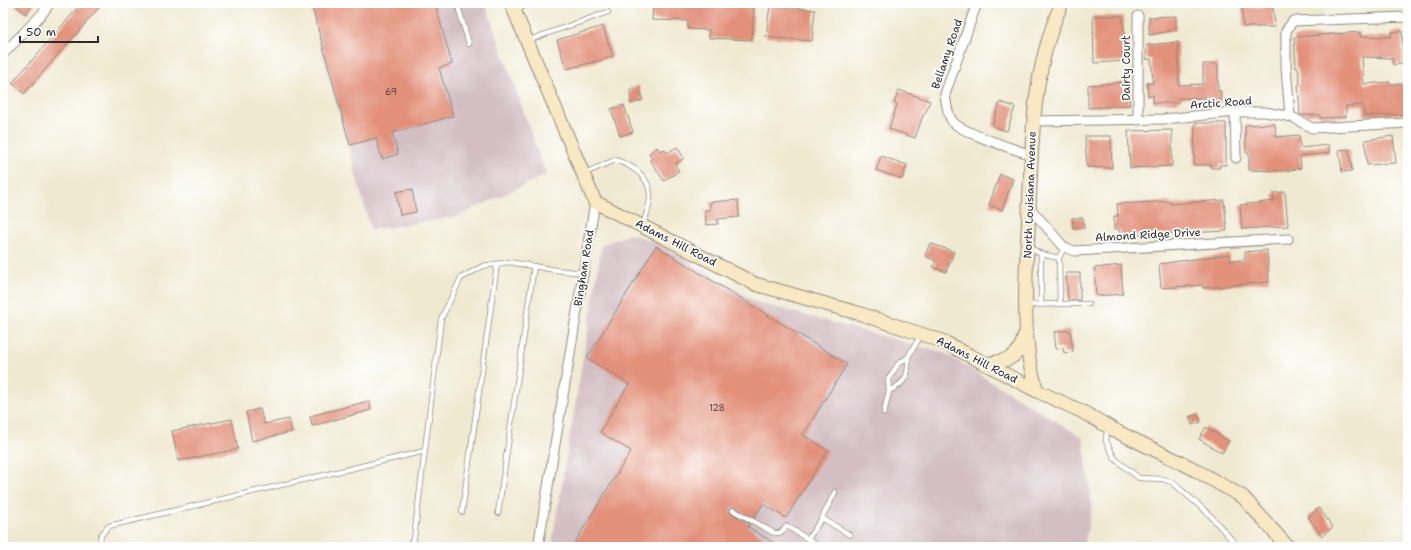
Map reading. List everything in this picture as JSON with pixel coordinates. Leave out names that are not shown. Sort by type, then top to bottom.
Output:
[{"type":"street","points":[[3,54],[42,14],[50,3]]},
{"type":"street","name":"Bellamy Road","points":[[977,3],[945,94],[946,108],[952,122],[964,130],[1031,155]]},
{"type":"street","name":"North Louisiana Avenue","points":[[1037,391],[1028,350],[1026,305],[1033,121],[1041,63],[1052,26],[1062,3]]},
{"type":"street","points":[[517,5],[527,40],[595,202]]},
{"type":"street","name":"Dairty Court","points":[[1138,16],[1138,120]]},
{"type":"street","points":[[1290,116],[1286,67],[1286,31],[1293,21],[1408,17]]},
{"type":"street","points":[[1235,112],[1236,158]]},
{"type":"street","name":"Arctic Road","points":[[1033,121],[1138,120],[1235,112],[1265,112],[1290,116],[1312,128],[1408,123]]},
{"type":"street","name":"Adams Hill Road","points":[[595,202],[755,284],[861,314],[942,341],[1037,391],[1081,411],[1243,497],[1288,547]]},
{"type":"street","name":"Bingham Road","points":[[538,547],[595,202]]},
{"type":"street","points":[[1029,207],[1064,247]]},
{"type":"street","name":"Almond Ridge Drive","points":[[1064,247],[1074,251],[1288,239]]},
{"type":"street","points":[[985,364],[1009,359],[1019,352],[1023,344],[1027,324]]},
{"type":"lane","points":[[457,3],[469,44]]},
{"type":"lane","points":[[527,40],[608,12]]},
{"type":"lane","points":[[583,173],[616,160],[630,164],[646,180],[650,196],[643,226]]},
{"type":"lane","points":[[1028,247],[1041,254],[1059,258]]},
{"type":"lane","points":[[1060,304],[1059,258],[1064,247]]},
{"type":"lane","points":[[1041,254],[1041,304]]},
{"type":"lane","points":[[406,547],[414,539],[441,319],[461,278],[483,266],[509,262],[583,273]]},
{"type":"lane","points":[[462,512],[498,264]]},
{"type":"lane","points":[[498,513],[534,266]]},
{"type":"lane","points":[[1026,305],[1089,304]]},
{"type":"lane","points":[[884,413],[889,391],[888,380],[898,364],[908,357],[921,334]]},
{"type":"lane","points":[[889,391],[901,386],[909,371],[908,357]]},
{"type":"lane","points":[[1108,426],[1106,441],[1115,459],[1139,478],[1163,479],[1172,482],[1209,514],[1238,547]]},
{"type":"lane","points":[[99,547],[101,534],[109,526],[425,451]]},
{"type":"lane","points":[[808,539],[822,518],[835,492]]},
{"type":"lane","points":[[733,510],[774,533],[780,533],[787,526],[820,547]]},
{"type":"lane","points":[[822,518],[850,535]]},
{"type":"shaded area","points":[[309,3],[485,3],[546,175],[456,217],[371,230]]},
{"type":"shaded area","points":[[630,234],[661,244],[756,302],[944,353],[1083,438],[1092,506],[1084,547],[553,547],[553,536],[602,245]]},
{"type":"building","points":[[13,3],[35,3],[26,14]]},
{"type":"building","points":[[82,3],[103,3],[24,94],[12,83]]},
{"type":"building","points":[[311,3],[435,3],[452,64],[439,68],[453,116],[392,133],[398,154],[382,159],[376,138],[350,145]]},
{"type":"building","points":[[653,3],[754,3],[752,40],[709,38],[709,30],[688,29],[688,21],[652,20]]},
{"type":"building","points":[[770,5],[815,10],[812,41],[766,37]]},
{"type":"building","points":[[1273,6],[1275,27],[1243,27],[1242,8]]},
{"type":"building","points":[[1093,16],[1123,16],[1126,61],[1094,63]]},
{"type":"building","points":[[1176,16],[1176,30],[1149,35],[1149,17]]},
{"type":"building","points":[[603,26],[613,57],[566,69],[557,40]]},
{"type":"building","points":[[1402,31],[1403,64],[1393,65],[1392,58],[1362,57],[1364,84],[1390,82],[1390,84],[1408,84],[1408,114],[1364,116],[1363,105],[1346,106],[1346,117],[1320,118],[1320,115],[1300,115],[1298,85],[1300,84],[1298,68],[1296,68],[1294,37],[1360,32],[1360,36],[1391,37],[1391,32]]},
{"type":"building","points":[[1178,42],[1179,85],[1203,84],[1203,64],[1218,64],[1218,91],[1221,91],[1221,103],[1209,103],[1209,98],[1179,98],[1178,103],[1153,103],[1153,95],[1148,96],[1147,83],[1153,83],[1151,59],[1146,59],[1147,45]]},
{"type":"building","points":[[1128,82],[1130,105],[1088,108],[1088,85]]},
{"type":"building","points":[[639,86],[643,100],[631,104],[630,89]]},
{"type":"building","points":[[899,90],[930,101],[915,138],[889,129],[897,104],[894,103]]},
{"type":"building","points":[[1000,102],[1015,107],[1007,131],[992,126]]},
{"type":"building","points":[[624,105],[633,132],[620,136],[611,109]]},
{"type":"building","points":[[1195,123],[1226,123],[1226,165],[1219,165],[1220,168],[1212,168],[1211,165],[1194,165]]},
{"type":"building","points":[[1275,124],[1276,137],[1299,135],[1300,148],[1329,145],[1329,153],[1300,156],[1301,168],[1286,171],[1249,170],[1249,153],[1246,153],[1245,125]]},
{"type":"building","points":[[1172,130],[1172,166],[1130,168],[1128,131]]},
{"type":"building","points":[[1085,136],[1111,136],[1112,168],[1087,167]]},
{"type":"building","points":[[1393,136],[1396,163],[1367,165],[1365,140]]},
{"type":"building","points":[[657,147],[660,151],[664,149],[667,153],[677,147],[684,158],[675,164],[679,171],[664,181],[650,160],[652,158],[649,153]]},
{"type":"building","points":[[1349,149],[1352,171],[1342,172],[1339,150]]},
{"type":"building","points":[[881,156],[907,165],[902,179],[876,170]]},
{"type":"building","points":[[1000,174],[1013,179],[1002,210],[989,205]]},
{"type":"building","points":[[412,189],[416,212],[400,215],[396,192]]},
{"type":"building","points":[[1285,192],[1288,226],[1242,229],[1240,205],[1274,201],[1273,193]]},
{"type":"building","points":[[738,200],[739,217],[718,219],[718,224],[706,225],[705,210],[710,210],[710,202]]},
{"type":"building","points":[[1224,200],[1227,231],[1120,236],[1119,229],[1114,229],[1114,216],[1118,216],[1117,204],[1170,201],[1170,204]]},
{"type":"building","points":[[1072,218],[1083,218],[1084,228],[1073,228]]},
{"type":"building","points":[[930,243],[954,252],[946,272],[933,267],[936,261],[925,256]]},
{"type":"building","points":[[656,246],[847,364],[803,435],[828,450],[786,518],[763,504],[754,518],[734,507],[730,509],[731,513],[750,524],[748,527],[780,547],[572,547],[631,451],[600,432],[629,384],[587,358]]},
{"type":"building","points":[[1267,250],[1269,282],[1203,288],[1202,285],[1161,288],[1159,264],[1230,254],[1230,261],[1245,260],[1245,252]]},
{"type":"building","points":[[1121,265],[1123,294],[1096,296],[1094,268]]},
{"type":"building","points":[[1066,273],[1080,273],[1080,300],[1068,300]]},
{"type":"building","points":[[1070,330],[1073,352],[1064,353],[1063,348],[1056,349],[1054,332]]},
{"type":"building","points":[[369,401],[371,410],[312,426],[310,416]]},
{"type":"building","points":[[260,409],[264,424],[289,419],[292,432],[252,441],[246,412]]},
{"type":"building","points":[[1198,414],[1201,422],[1192,425],[1189,417]]},
{"type":"building","points":[[232,419],[238,449],[178,461],[172,431]]},
{"type":"building","points":[[1206,427],[1229,441],[1222,453],[1199,439]]},
{"type":"building","points":[[1319,508],[1333,527],[1322,536],[1308,517]]}]
